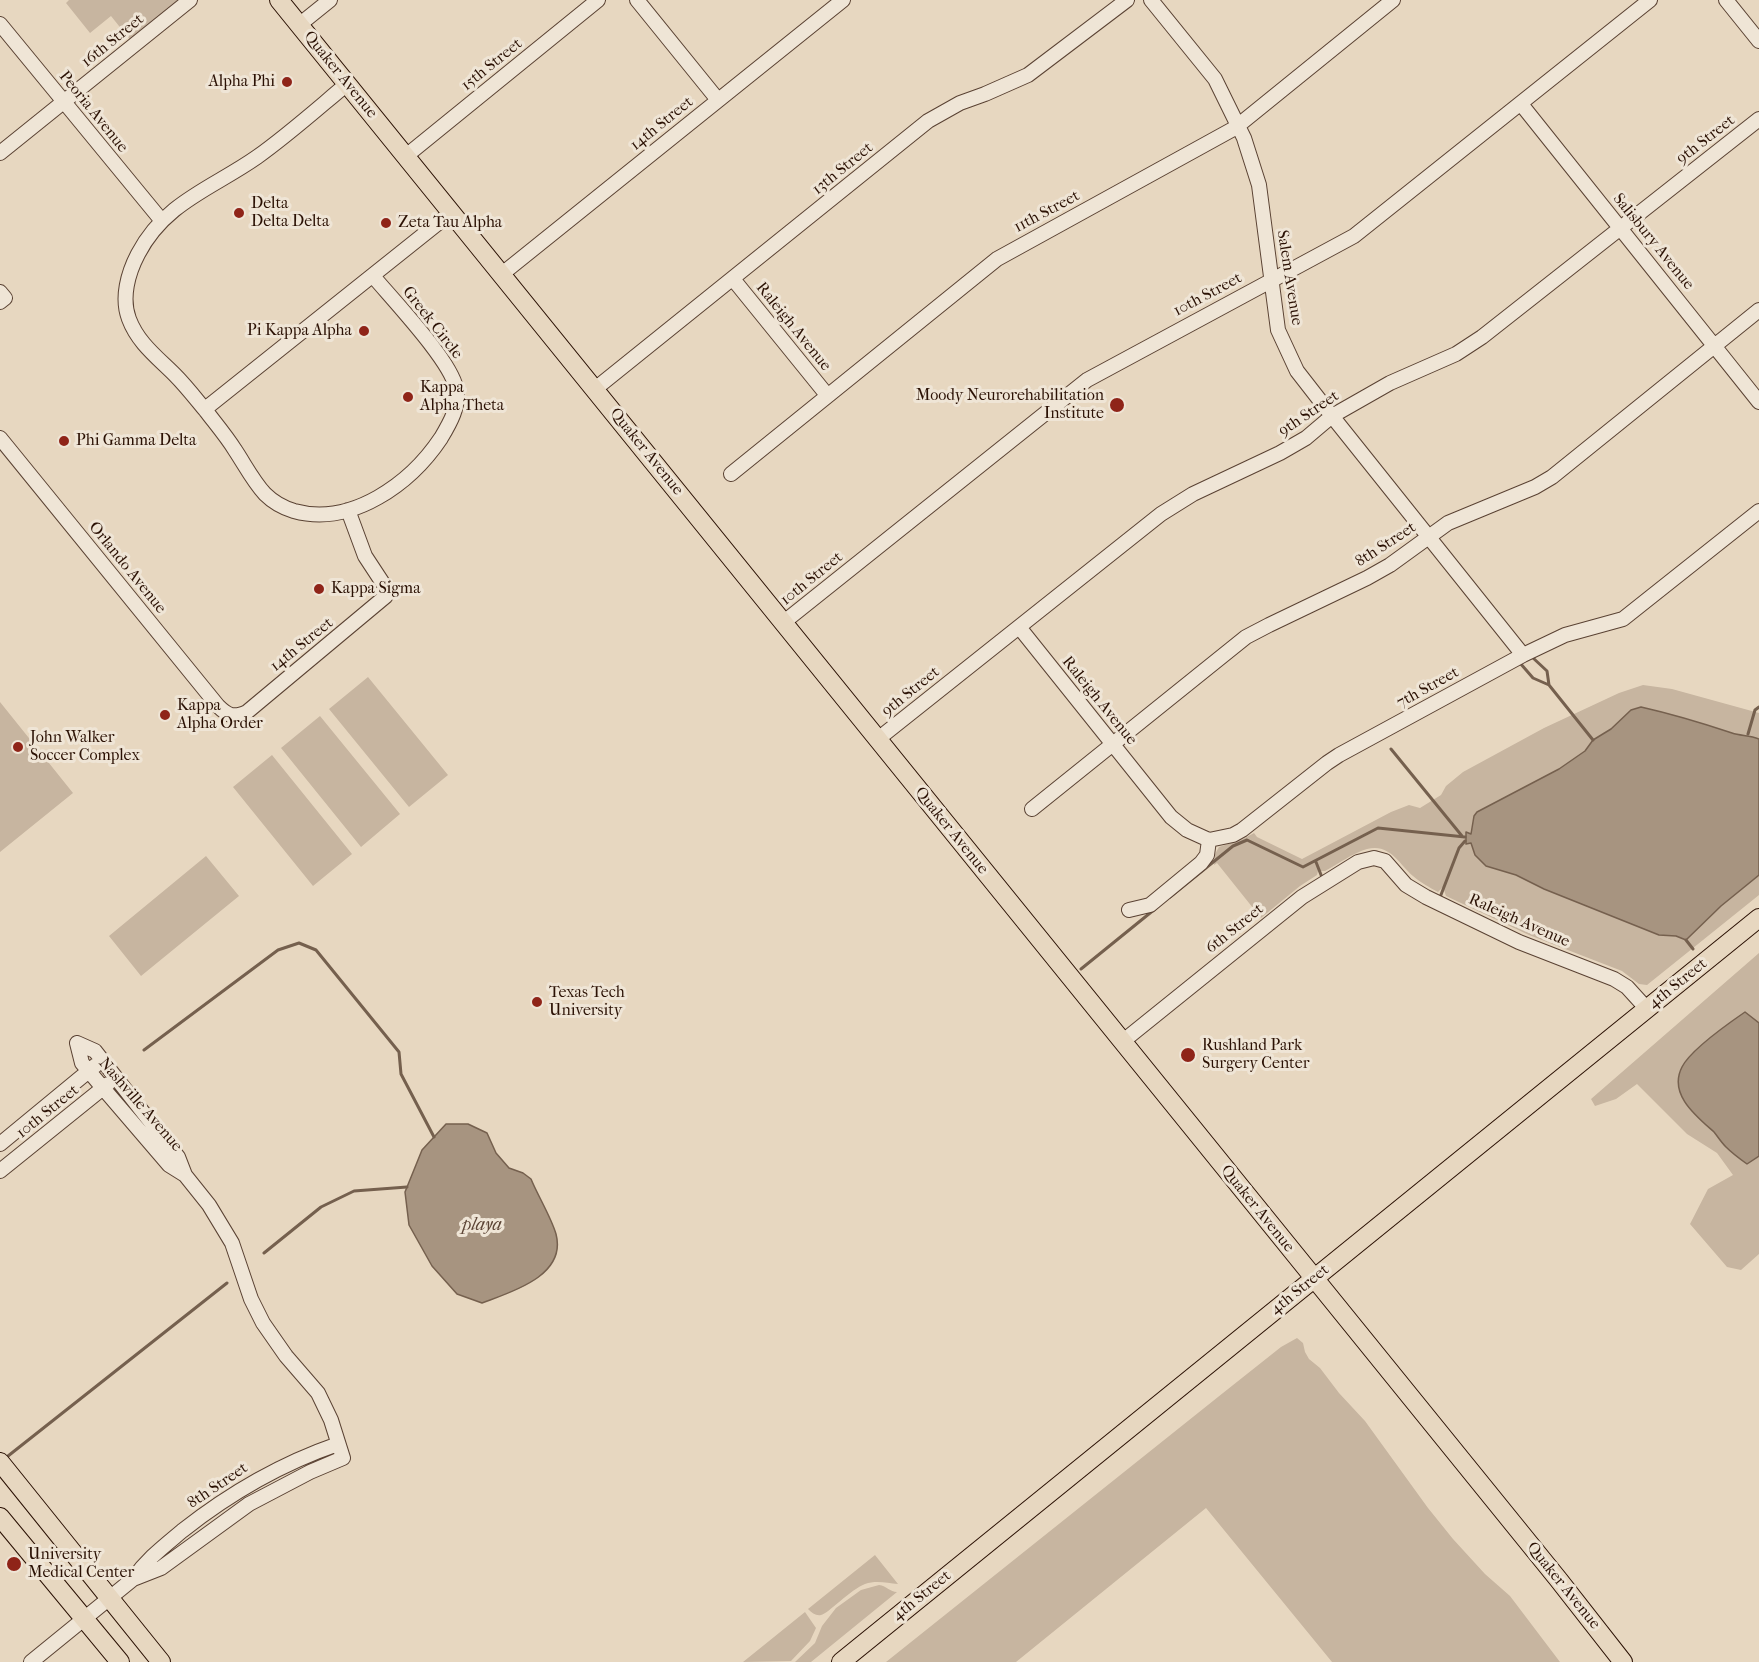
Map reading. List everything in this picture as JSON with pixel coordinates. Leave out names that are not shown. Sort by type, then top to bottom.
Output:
[{"type":"main road","name":"Quaker Avenue","points":[[279,0],[1623,1662]]},
{"type":"main road","name":"4th Street","points":[[841,1662],[1759,918]]},
{"type":"main road","points":[[0,1462],[161,1662]]},
{"type":"main road","points":[[0,1517],[120,1662]]},
{"type":"street","name":"16th Street","points":[[0,153],[190,0]]},
{"type":"street","points":[[299,25],[330,0]]},
{"type":"street","name":"15th Street","points":[[406,156],[598,0]]},
{"type":"street","points":[[637,0],[718,100]]},
{"type":"street","name":"14th Street","points":[[502,274],[843,0]]},
{"type":"street","name":"13th Street","points":[[595,389],[928,121],[960,103],[1028,75],[1127,0]]},
{"type":"street","name":"Salem Avenue","points":[[1151,0],[1215,80],[1251,156],[1259,185],[1278,330],[1297,371],[1523,655]]},
{"type":"street","name":"11th Street","points":[[731,474],[998,259],[1238,126],[1393,0]]},
{"type":"street","name":"10th Street","points":[[784,622],[1087,380],[1354,236],[1650,0]]},
{"type":"street","points":[[1726,0],[1759,41]]},
{"type":"street","name":"Peoria Avenue","points":[[0,24],[162,222]]},
{"type":"street","name":"Greek Circle","points":[[347,84],[255,159],[187,198],[162,222],[139,252],[131,272],[126,301],[128,316],[145,347],[175,375],[205,410],[234,447],[249,474],[268,496],[292,510],[312,514],[348,510],[392,488],[414,470],[434,448],[446,429],[457,401],[456,387],[445,363],[373,276]]},
{"type":"street","name":"Salisbury Avenue","points":[[1521,104],[1759,402]]},
{"type":"street","name":"9th Street","points":[[878,739],[1171,507],[1280,453],[1306,438],[1332,416],[1390,382],[1456,354],[1473,343],[1759,118]]},
{"type":"street","points":[[205,410],[452,212]]},
{"type":"street","name":"Raleigh Avenue","points":[[733,279],[828,395]]},
{"type":"street","name":"8th Street","points":[[1032,809],[1246,638],[1390,565],[1448,523],[1535,487],[1552,477],[1759,310]]},
{"type":"street","name":"Orlando Avenue","points":[[0,438],[218,706],[231,716]]},
{"type":"street","name":"14th Street","points":[[231,716],[239,716],[247,712],[384,600],[387,590],[364,556],[348,510]]},
{"type":"street","name":"7th Street","points":[[1209,840],[1233,836],[1327,763],[1523,655],[1565,635],[1623,619],[1759,511]]},
{"type":"street","name":"Raleigh Avenue","points":[[1018,627],[1171,817],[1187,830],[1209,840]]},
{"type":"street","points":[[1129,910],[1150,904],[1201,863],[1207,855],[1209,840]]},
{"type":"street","name":"6th Street","points":[[1122,1042],[1302,897],[1358,862],[1374,858],[1379,860]]},
{"type":"street","name":"Raleigh Avenue","points":[[1379,860],[1385,861],[1406,885],[1426,897],[1519,942],[1614,979],[1627,987],[1647,1009]]},
{"type":"street","name":"Nashville Avenue","points":[[185,1175],[170,1165],[82,1063],[77,1043],[95,1051],[178,1157],[185,1175],[209,1205],[232,1243],[251,1299],[263,1323],[286,1356],[318,1394],[331,1420],[343,1458]]},
{"type":"street","name":"10th Street","points":[[0,1144],[102,1060]]},
{"type":"street","name":"10th Street","points":[[0,1171],[116,1078]]},
{"type":"street","name":"8th Street","points":[[31,1662],[133,1579],[146,1561],[238,1490],[268,1473],[338,1444]]},
{"type":"street","name":"8th Street","points":[[133,1579],[161,1568],[249,1504],[309,1472],[343,1458]]},
{"type":"shaded area","points":[[69,0],[181,0],[131,41],[111,16],[90,33],[66,3]]},
{"type":"shaded area","points":[[368,677],[448,775],[409,807],[329,709]]},
{"type":"shaded area","points":[[1643,685],[1672,689],[1759,713],[1759,895],[1647,985],[1639,984],[1622,971],[1529,935],[1446,896],[1443,887],[1438,892],[1425,885],[1382,849],[1367,849],[1325,871],[1318,871],[1317,875],[1261,918],[1217,863],[1214,865],[1215,854],[1219,847],[1254,833],[1257,837],[1302,859],[1391,812],[1409,805],[1420,808],[1441,795],[1446,786],[1463,772],[1544,728],[1619,693]]},
{"type":"shaded area","name":"John Walker Soccer Complex","points":[[0,702],[73,793],[0,852]]},
{"type":"shaded area","points":[[320,716],[400,814],[361,847],[281,748]]},
{"type":"shaded area","points":[[272,755],[352,854],[313,886],[233,787]]},
{"type":"shaded area","points":[[206,856],[239,896],[141,976],[109,936]]},
{"type":"shaded area","points":[[1759,953],[1759,1254],[1741,1270],[1727,1267],[1690,1224],[1708,1189],[1733,1175],[1717,1153],[1687,1134],[1637,1084],[1616,1099],[1595,1106],[1591,1099]]},
{"type":"shaded area","points":[[1297,1338],[1303,1343],[1309,1359],[1320,1368],[1365,1421],[1453,1539],[1485,1574],[1510,1596],[1560,1662],[1332,1662],[1206,1508],[1016,1662],[886,1662],[1281,1347]]},
{"type":"shaded area","points":[[875,1555],[898,1584],[877,1582],[865,1584],[821,1615],[814,1614],[808,1609]]},
{"type":"shaded area","points":[[879,1585],[897,1592],[811,1662],[795,1662],[815,1643],[822,1626],[836,1608],[861,1590]]},
{"type":"shaded area","points":[[805,1612],[816,1628],[810,1641],[791,1661],[743,1662]]},
{"type":"water","points":[[1641,707],[1759,739],[1759,875],[1721,906],[1686,940],[1676,936],[1659,935],[1544,889],[1516,875],[1486,866],[1475,855],[1471,843],[1466,844],[1466,832],[1471,834],[1474,816],[1477,812],[1559,769],[1585,751],[1593,740],[1611,729],[1631,710]]},
{"type":"water","points":[[1745,1012],[1759,1023],[1759,1156],[1747,1164],[1728,1149],[1714,1132],[1692,1112],[1681,1095],[1679,1086],[1679,1077],[1686,1060],[1710,1038]]},
{"type":"water","name":"playa","points":[[446,1124],[468,1124],[487,1133],[496,1153],[509,1168],[531,1179],[556,1234],[557,1249],[553,1261],[545,1271],[521,1287],[482,1303],[457,1294],[432,1266],[409,1225],[405,1192],[422,1150]]},
{"type":"waterway","points":[[1532,657],[1547,671],[1549,685],[1593,740]]},
{"type":"waterway","points":[[1520,663],[1533,678],[1549,685]]},
{"type":"waterway","points":[[1748,734],[1755,710],[1759,707]]},
{"type":"waterway","points":[[1391,749],[1462,836]]},
{"type":"waterway","points":[[1170,897],[1233,846],[1247,840],[1303,867],[1378,828],[1465,837]]},
{"type":"waterway","points":[[1439,900],[1459,848],[1465,841]]},
{"type":"waterway","points":[[1316,862],[1323,880]]},
{"type":"waterway","points":[[1081,969],[1155,909]]},
{"type":"waterway","points":[[1686,940],[1693,949]]},
{"type":"waterway","points":[[144,1050],[278,950],[299,943],[316,950],[399,1052],[401,1074],[434,1137]]},
{"type":"waterway","points":[[264,1253],[321,1207],[354,1191],[407,1187]]},
{"type":"waterway","points":[[8,1456],[227,1283]]},
{"type":"place","name":"Alpha Phi","points":[[287,82]]},
{"type":"place","name":"Delta Delta Delta","points":[[239,213]]},
{"type":"place","name":"Zeta Tau Alpha","points":[[386,223]]},
{"type":"place","name":"Pi Kappa Alpha","points":[[364,331]]},
{"type":"place","name":"Kappa Alpha Theta","points":[[408,397]]},
{"type":"place","name":"Moody Neurorehabilitation Institute","points":[[1117,405]]},
{"type":"place","name":"Phi Gamma Delta","points":[[64,441]]},
{"type":"place","name":"Kappa Sigma","points":[[319,589]]},
{"type":"place","name":"Kappa Alpha Order","points":[[165,715]]},
{"type":"place","name":"John Walker Soccer Complex","points":[[18,747]]},
{"type":"place","name":"Texas Tech University","points":[[537,1002]]},
{"type":"place","name":"Rushland Park Surgery Center","points":[[1188,1055]]},
{"type":"place","name":"University Medical Center","points":[[14,1564]]}]
